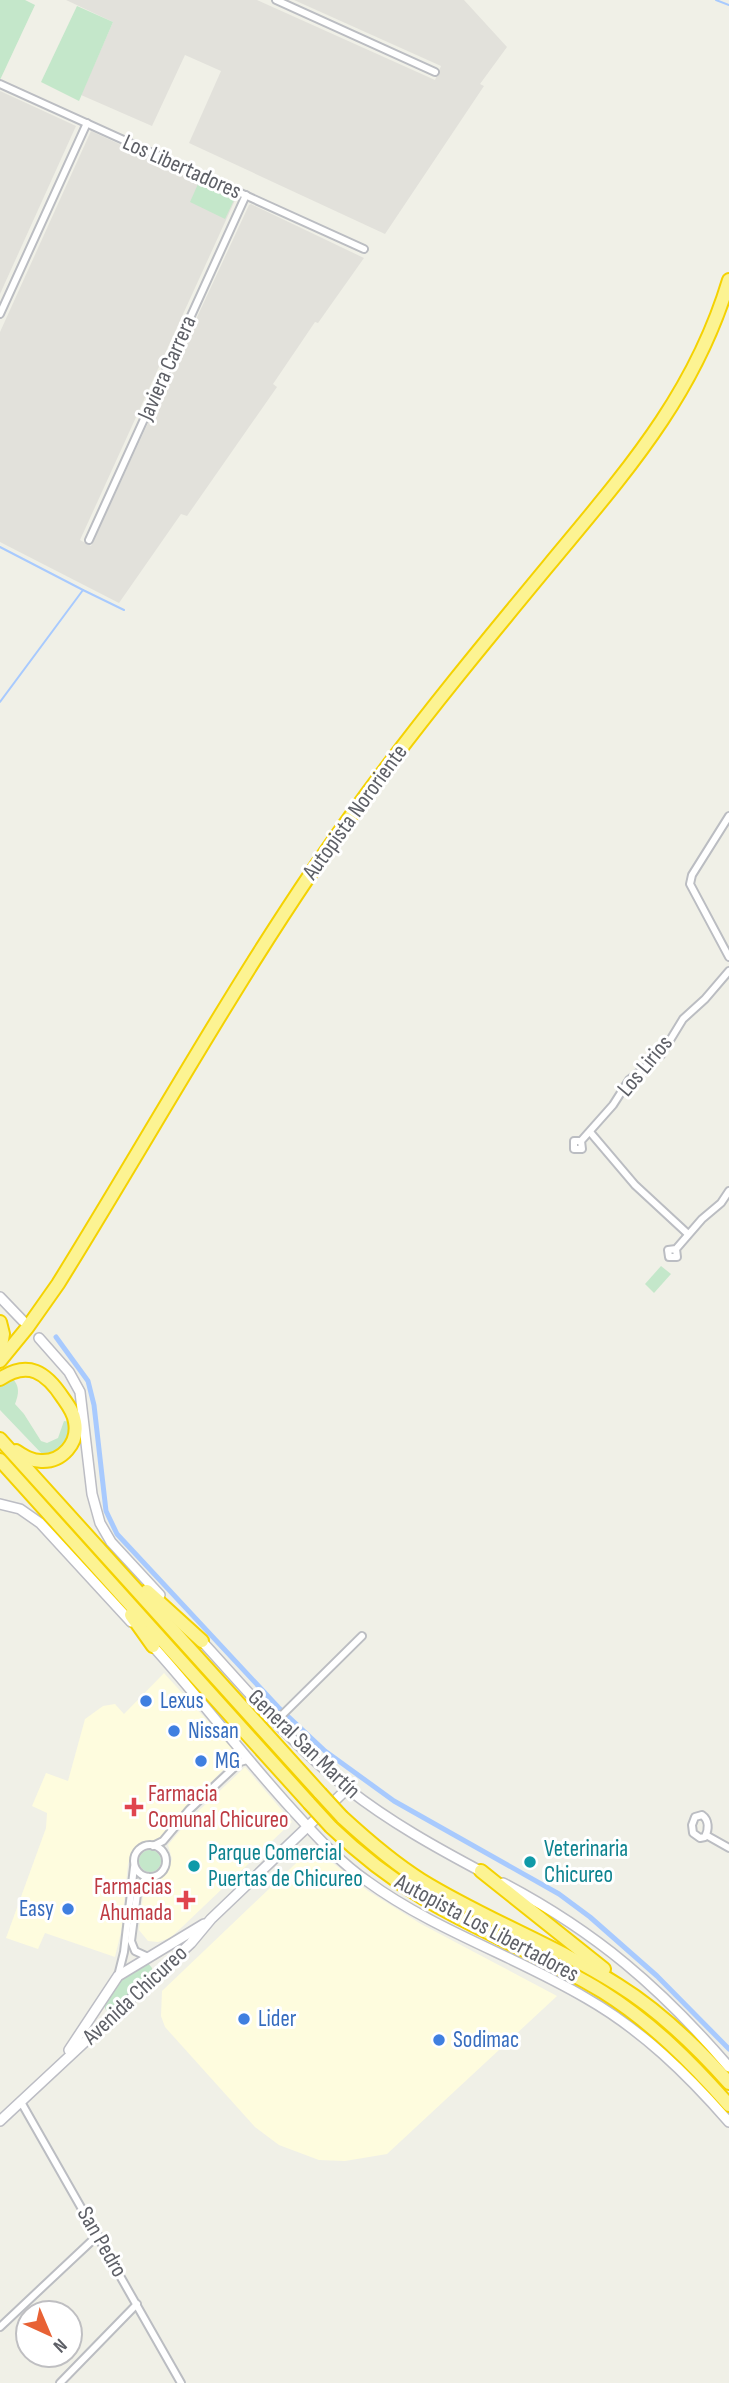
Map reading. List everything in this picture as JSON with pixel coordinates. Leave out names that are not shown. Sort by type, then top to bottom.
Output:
[{"type":"highway","name":"Autopista Nororiente","points":[[0,1361],[58,1284],[238,984],[329,846],[441,697],[654,434],[696,364],[729,280]]},
{"type":"highway","name":"Autopista Nororiente","points":[[0,1373],[57,1300],[248,984],[335,851],[443,707],[662,438],[704,366],[729,305]]},
{"type":"highway","points":[[0,1322],[4,1334],[0,1352]]},
{"type":"highway","points":[[0,1379],[20,1370],[43,1374],[67,1404],[76,1426],[69,1448],[62,1455],[48,1461],[28,1458],[2,1442]]},
{"type":"highway","name":"Autopista Los Libertadores","points":[[2,1442],[342,1817],[385,1855],[421,1881],[598,1972],[644,2003],[688,2040],[729,2083]]},
{"type":"highway","name":"Autopista Los Libertadores","points":[[0,1460],[331,1827],[381,1870],[424,1899],[577,1977],[621,2004],[678,2051],[729,2105]]},
{"type":"highway","points":[[0,1473],[35,1499]]},
{"type":"highway","points":[[110,1559],[202,1641]]},
{"type":"highway","points":[[97,1567],[153,1646]]},
{"type":"highway","points":[[481,1871],[623,1983],[644,2003]]},
{"type":"main road","points":[[0,1297],[23,1321]]},
{"type":"main road","name":"General San Martín","points":[[39,1338],[69,1372],[80,1392],[92,1494],[103,1529],[131,1564],[276,1721],[320,1766],[395,1823],[539,1902],[595,1938],[652,1984],[729,2067]]},
{"type":"main road","name":"General San Martín","points":[[0,1504],[20,1509],[40,1522],[153,1646],[214,1717],[243,1758],[345,1864],[382,1892],[444,1927],[570,1989],[619,2018],[677,2066],[729,2122]]},
{"type":"main road","name":"Avenida Chicureo","points":[[0,2121],[191,1943],[211,1920],[347,1788]]},
{"type":"main road","name":"Avenida Chicureo","points":[[56,2068],[118,1976],[211,1920]]},
{"type":"main road","points":[[148,1957],[157,1966],[155,1976]]},
{"type":"main road","points":[[101,2001],[104,2012],[114,2014]]},
{"type":"main road","name":"General San Martín","points":[[707,2041],[729,2059]]},
{"type":"street","points":[[276,0],[435,72]]},
{"type":"street","name":"Los Libertadores","points":[[0,84],[364,249]]},
{"type":"street","points":[[0,314],[87,123]]},
{"type":"street","name":"Javiera Carrera","points":[[89,540],[246,195]]},
{"type":"street","points":[[728,953],[692,890],[690,881],[729,816]]},
{"type":"street","name":"Los Lirios","points":[[582,1141],[613,1105],[625,1084],[658,1058],[683,1019],[729,971]]},
{"type":"street","points":[[590,1132],[643,1194],[688,1234]]},
{"type":"street","points":[[676,1249],[721,1203],[729,1191]]},
{"type":"street","points":[[276,1721],[362,1636]]},
{"type":"street","points":[[118,1976],[124,1952],[133,1860],[137,1851],[166,1838],[189,1810],[243,1758]]},
{"type":"street","points":[[706,1835],[729,1848]]},
{"type":"street","points":[[163,1853],[166,1838]]},
{"type":"street","points":[[134,1867],[141,1875],[148,1877],[157,1875],[164,1868],[166,1859],[163,1853],[153,1846]]},
{"type":"street","points":[[148,1877],[138,1886],[131,1941],[135,1951],[148,1957]]},
{"type":"street","name":"San Pedro","points":[[21,2102],[181,2383]]},
{"type":"street","points":[[0,2327],[97,2235]]},
{"type":"street","points":[[60,2383],[137,2304]]},
{"type":"shaded area","points":[[66,0],[257,0],[435,80],[441,66],[294,0],[464,0],[507,47],[480,84],[484,86],[385,234],[189,143],[221,71],[185,55],[152,126],[81,95],[113,22]]},
{"type":"shaded area","points":[[0,91],[76,126],[0,294]]},
{"type":"shaded area","points":[[91,131],[236,198],[80,540],[91,546],[249,205],[364,258],[318,323],[315,322],[273,384],[277,387],[187,516],[181,514],[119,603],[0,542],[0,332]]},
{"type":"shaded area","points":[[164,1673],[236,1752],[236,1757],[161,1837],[143,1842],[132,1854],[128,1864],[121,1932],[115,1957],[45,1933],[38,1949],[6,1938],[46,1828],[47,1813],[32,1806],[46,1773],[68,1781],[85,1719],[103,1706],[115,1704],[124,1714]]},
{"type":"shaded area","points":[[245,1767],[292,1822],[170,1938],[158,1942],[148,1941],[139,1930],[144,1887],[167,1873],[172,1859],[168,1845],[190,1819]]},
{"type":"shaded area","points":[[313,1847],[368,1891],[421,1924],[557,1996],[387,2154],[345,2161],[319,2160],[279,2145],[255,2127],[165,2027],[161,2016],[162,1991]]},
{"type":"green space","points":[[0,0],[25,0],[35,5],[0,80]]},
{"type":"green space","points":[[77,6],[113,22],[79,101],[41,82]]},
{"type":"green space","points":[[198,184],[234,200],[225,219],[190,202]]},
{"type":"green space","points":[[661,1266],[671,1274],[654,1293],[645,1284]]},
{"type":"green space","points":[[12,1378],[18,1390],[15,1404],[41,1441],[47,1443],[58,1438],[64,1421],[70,1422],[69,1439],[61,1451],[44,1456],[0,1410],[0,1384]]},
{"type":"green space","points":[[146,1850],[154,1850],[161,1857],[161,1865],[154,1872],[146,1872],[139,1865],[139,1857]]},
{"type":"green space","points":[[148,1963],[152,1968],[152,1976],[111,2012],[106,2010],[103,2003],[115,1983]]},
{"type":"waterway","points":[[716,0],[729,5]]},
{"type":"waterway","points":[[0,547],[83,590]]},
{"type":"waterway","points":[[0,702],[83,590],[124,610]]},
{"type":"waterway","points":[[56,1337],[88,1381],[94,1405],[106,1511],[117,1534],[278,1707],[325,1751],[394,1801],[559,1894],[590,1917],[657,1976],[729,2049]]},
{"type":"place","name":"Lexus","points":[[146,1701]]},
{"type":"place","name":"Nissan","points":[[174,1731]]},
{"type":"place","name":"MG","points":[[201,1761]]},
{"type":"place","name":"Farmacia Comunal Chicureo","points":[[134,1807]]},
{"type":"place","name":"Veterinaria Chicureo","points":[[530,1862]]},
{"type":"place","name":"Parque Comercial Puertas de Chicureo","points":[[194,1866]]},
{"type":"place","name":"Farmacias Ahumada","points":[[186,1900]]},
{"type":"place","name":"Easy","points":[[68,1909]]},
{"type":"place","name":"Lider","points":[[244,2019]]},
{"type":"place","name":"Sodimac","points":[[439,2040]]}]
